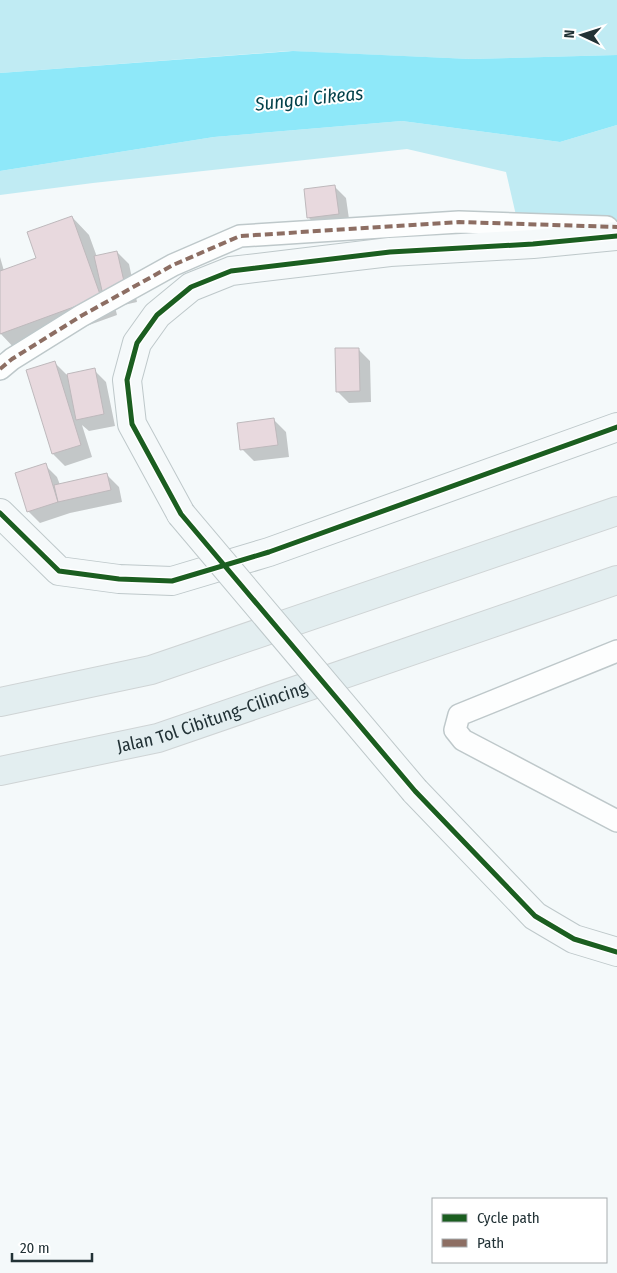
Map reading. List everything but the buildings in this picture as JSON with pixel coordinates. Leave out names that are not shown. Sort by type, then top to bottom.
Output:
[{"type":"highway","points":[[0,702],[151,670],[617,511]]},
{"type":"highway","name":"Jalan Tol Cibitung–Cilincing","points":[[0,771],[158,738],[617,580]]},
{"type":"street","points":[[0,370],[12,359],[81,316],[173,265],[240,236],[459,222],[617,227]]},
{"type":"street","points":[[617,236],[533,244],[390,252],[231,271],[191,287],[156,315],[137,343],[127,380],[132,424],[181,514],[415,791],[534,916],[574,939],[617,952]]},
{"type":"street","points":[[0,513],[59,571],[119,579],[172,581],[269,552],[617,427]]},
{"type":"street","points":[[617,651],[459,715],[455,730],[463,740],[617,820]]},
{"type":"shaded area","points":[[0,0],[617,0],[617,55],[471,59],[289,51],[0,73]]},
{"type":"shaded area","points":[[402,121],[560,142],[617,125],[617,227],[518,224],[506,172],[407,149],[0,195],[0,171],[214,137]]},
{"type":"water","name":"Sungai Cikeas","points":[[293,51],[471,59],[617,55],[617,125],[560,142],[402,121],[214,137],[0,171],[0,73]]},
{"type":"marked path","points":[[0,369],[12,359],[81,316],[173,265],[240,236],[459,222],[617,227]]},
{"type":"cycle path","points":[[617,236],[533,244],[390,252],[231,271],[191,287],[157,315],[137,343],[127,380],[132,424],[181,514],[415,791],[535,916],[574,939],[617,952]]},
{"type":"cycle path","points":[[0,513],[59,571],[119,579],[172,581],[269,552],[617,427]]}]
